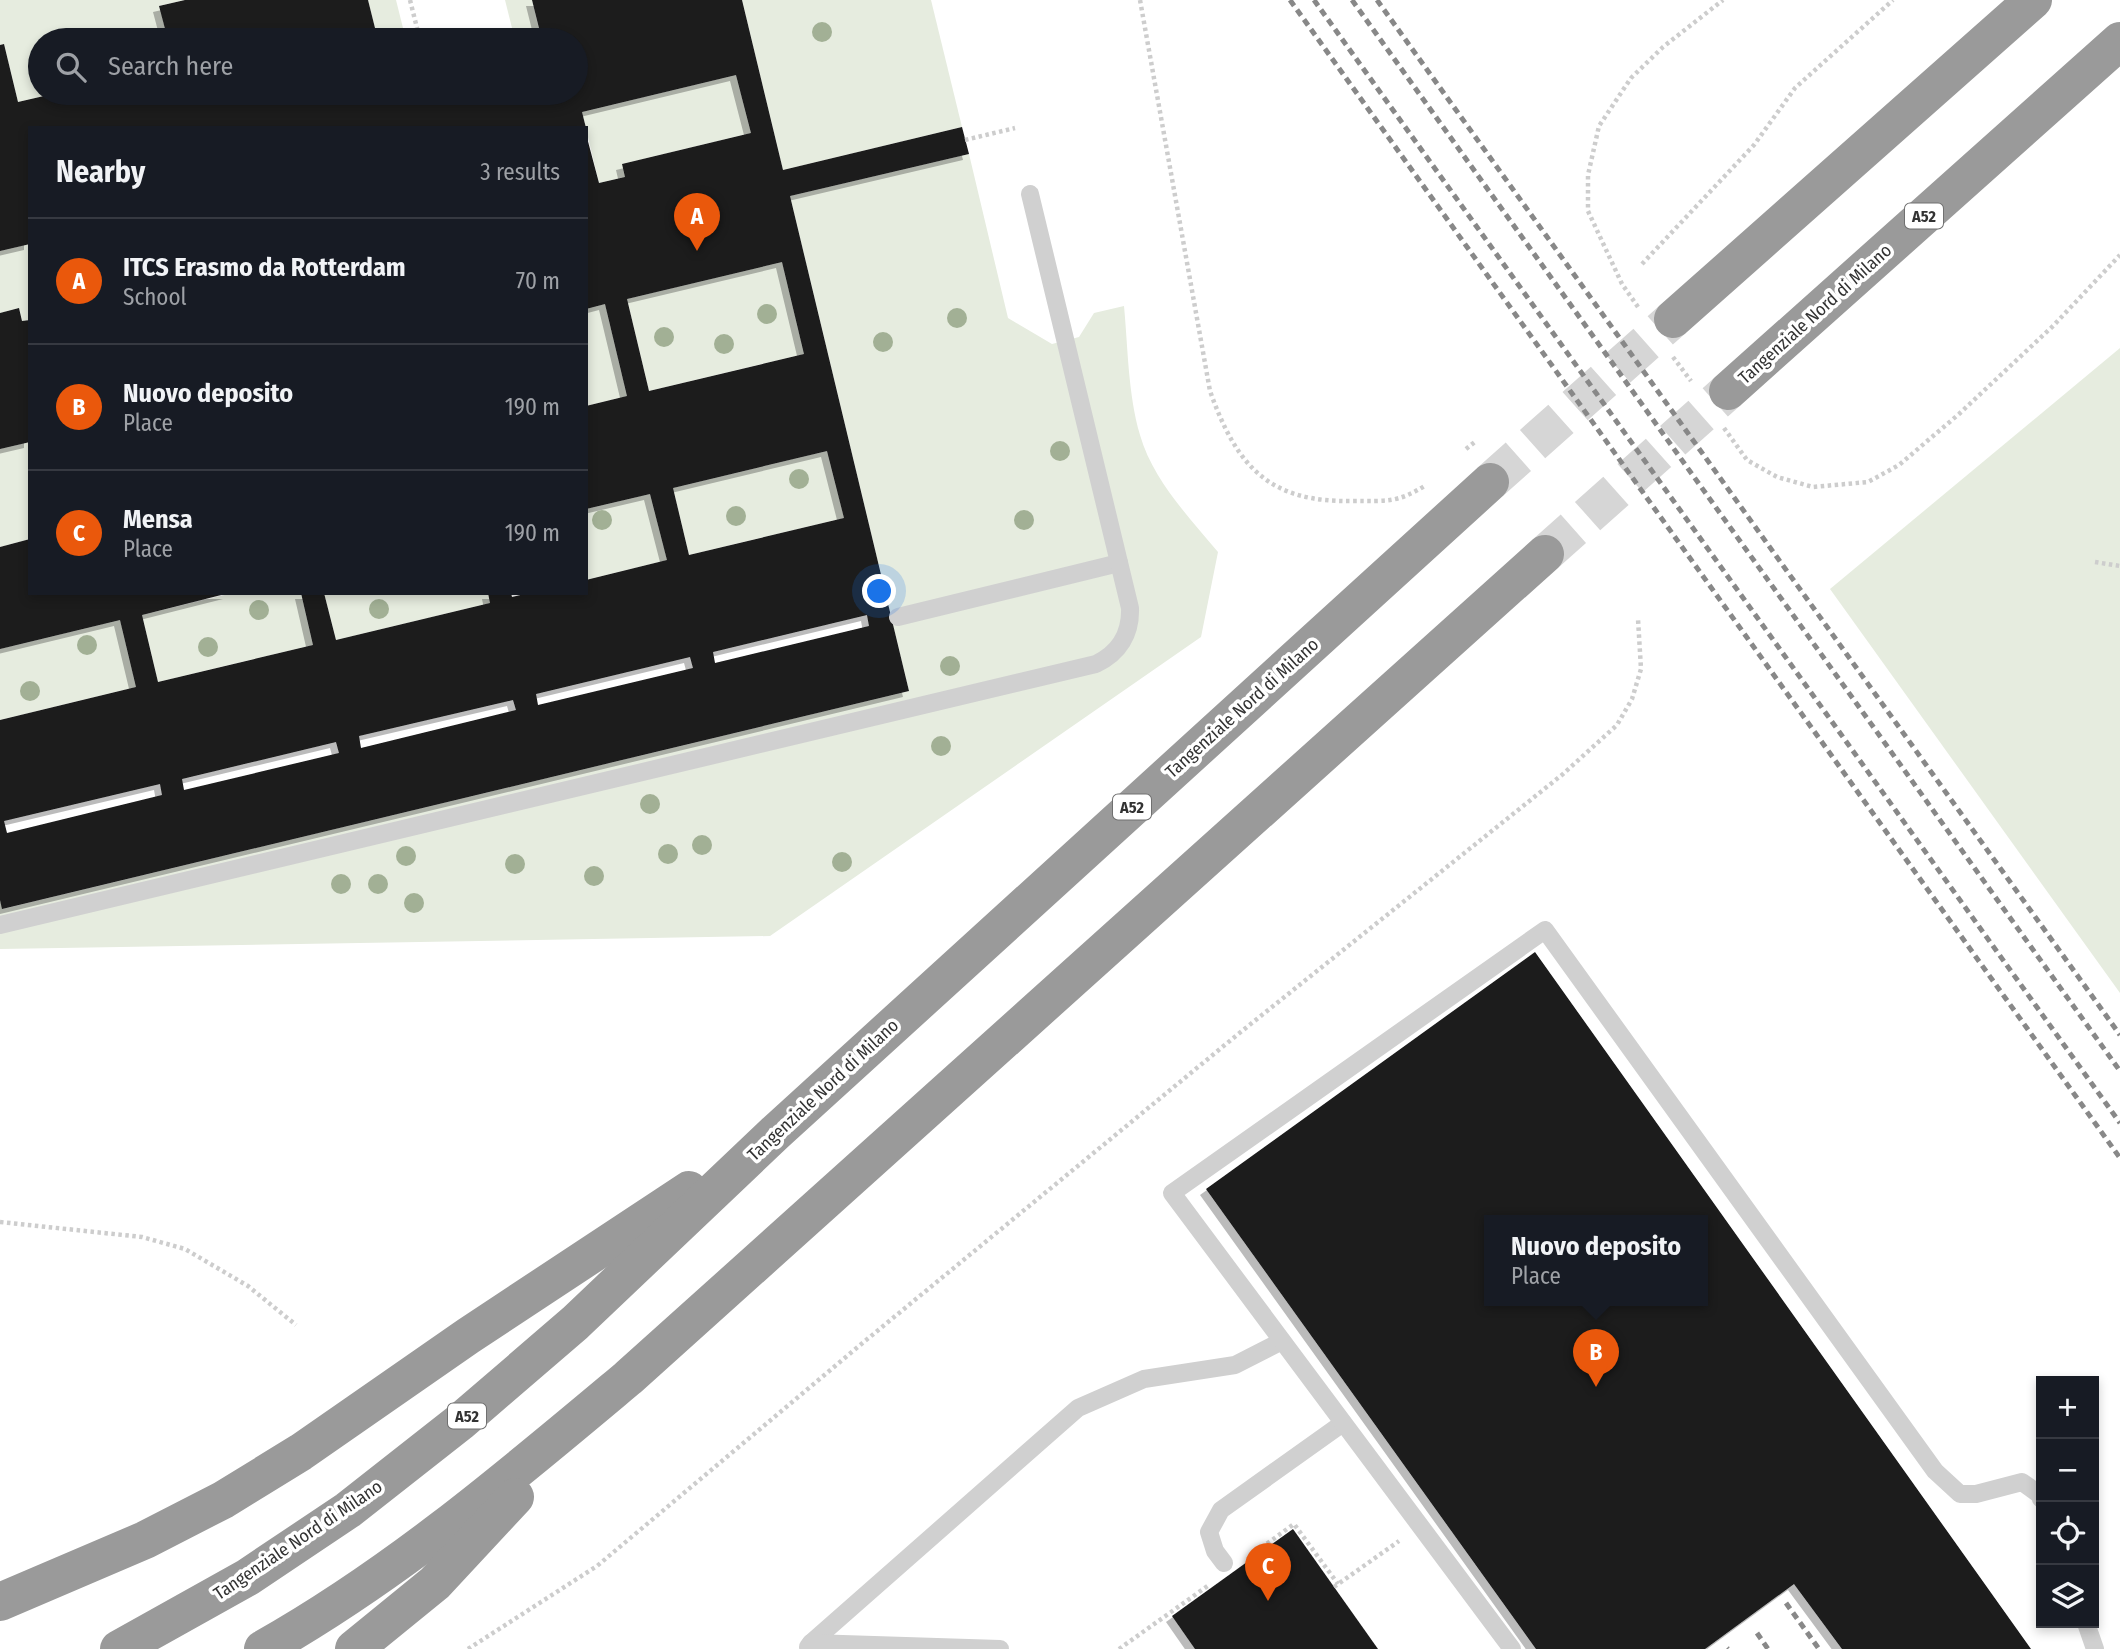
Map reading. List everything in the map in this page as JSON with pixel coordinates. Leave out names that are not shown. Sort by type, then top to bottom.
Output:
[{"type":"highway","points":[[1673,319],[2033,0]]},
{"type":"highway","name":"Tangenziale Nord di Milano","points":[[1728,391],[2120,41]]},
{"type":"highway","name":"Tangenziale Nord di Milano","points":[[119,1649],[248,1577],[369,1494],[460,1422],[575,1323],[775,1133],[1490,482]]},
{"type":"highway","points":[[263,1649],[386,1572],[496,1489],[628,1378],[1545,554]]},
{"type":"highway","points":[[0,1602],[145,1540],[223,1500],[268,1473],[367,1409],[468,1336],[775,1133]]},
{"type":"highway","points":[[354,1649],[435,1583],[628,1378]]},
{"type":"lane","points":[[0,925],[1096,664],[1115,652],[1128,632],[1130,608],[1030,194]]},
{"type":"lane","points":[[898,617],[1119,564]]},
{"type":"lane","points":[[1511,1649],[1172,1193],[1545,930],[1935,1471],[1959,1494],[1976,1494],[2022,1482],[2036,1492]]},
{"type":"lane","points":[[808,1646],[1078,1408],[1144,1379],[1235,1365],[1282,1341]]},
{"type":"lane","points":[[1224,1563],[1215,1551],[1209,1532],[1221,1510],[1343,1423]]},
{"type":"lane","points":[[2088,1628],[2095,1649]]},
{"type":"lane","points":[[808,1646],[1000,1649]]},
{"type":"path","points":[[410,0],[417,28]]},
{"type":"path","points":[[1140,0],[1210,391],[1233,444],[1247,464],[1265,480],[1286,491],[1326,502],[1398,500],[1424,487],[1435,477]]},
{"type":"path","points":[[1642,264],[1754,145],[1796,88],[1893,0]]},
{"type":"path","points":[[965,140],[1015,128]]},
{"type":"path","points":[[1466,450],[1476,440]]},
{"type":"path","points":[[2095,562],[2120,566]]},
{"type":"path","points":[[468,1649],[597,1566],[1237,1035],[1563,774],[1617,725],[1632,699],[1641,669],[1637,619]]},
{"type":"path","points":[[0,1222],[142,1237],[186,1249],[248,1286],[296,1325]]},
{"type":"path","points":[[1334,1587],[1420,1527]]},
{"type":"shaded area","points":[[0,0],[185,0],[159,6],[165,28],[28,28],[28,100],[18,102],[4,44],[0,45]]},
{"type":"shaded area","points":[[368,0],[396,0],[403,28],[375,28]]},
{"type":"shaded area","points":[[505,0],[532,0],[538,28],[512,28]]},
{"type":"shaded area","points":[[742,0],[931,0],[962,127],[783,170]]},
{"type":"shaded area","points":[[736,75],[751,133],[622,164],[625,177],[599,183],[588,126],[585,126],[582,112]]},
{"type":"shaded area","points":[[969,154],[1008,318],[1052,344],[1079,337],[1094,313],[1124,306],[1133,403],[1146,451],[1162,482],[1218,552],[1201,637],[770,936],[0,949],[0,900],[3,909],[909,691],[790,196]]},
{"type":"shaded area","points":[[28,244],[28,320],[22,321],[19,308],[0,313],[0,251]]},
{"type":"shaded area","points":[[782,262],[804,354],[649,391],[627,299]]},
{"type":"shaded area","points":[[605,304],[627,396],[588,406],[588,308]]},
{"type":"shaded area","points":[[2120,348],[2120,993],[1830,589]]},
{"type":"shaded area","points":[[28,442],[28,540],[0,547],[0,449]]},
{"type":"shaded area","points":[[827,451],[844,518],[689,555],[673,488]]},
{"type":"shaded area","points":[[650,494],[667,560],[588,580],[588,509]]},
{"type":"shaded area","points":[[225,595],[301,595],[313,645],[158,682],[142,615]]},
{"type":"shaded area","points":[[325,595],[488,595],[490,603],[336,640]]},
{"type":"shaded area","points":[[120,620],[136,687],[0,720],[0,649]]},
{"type":"building","points":[[185,0],[368,0],[375,28],[165,28],[159,6]]},
{"type":"building","points":[[532,0],[742,0],[783,170],[962,127],[969,154],[790,196],[909,691],[2,909],[0,720],[136,687],[120,620],[0,649],[0,547],[28,540],[28,595],[221,595],[142,615],[158,682],[313,645],[301,595],[325,595],[336,640],[490,603],[488,595],[588,595],[588,580],[667,560],[650,494],[588,509],[588,406],[627,396],[605,304],[588,308],[588,142],[599,183],[625,177],[622,164],[751,133],[736,75],[582,112],[586,126],[28,126],[28,244],[0,251],[0,45],[4,44],[18,102],[28,100],[28,105],[588,105],[588,28],[539,28]],"holes":[[[782,262],[804,354],[649,391],[627,299]],[[827,451],[844,518],[689,555],[673,488]],[[867,615],[869,626],[715,663],[713,652]],[[690,657],[693,668],[538,705],[536,694]],[[513,700],[516,710],[361,748],[359,736]],[[336,742],[339,753],[184,790],[182,779]],[[160,784],[162,795],[7,833],[4,821]]]},
{"type":"building","points":[[19,308],[22,321],[28,320],[28,442],[0,449],[0,313]]},
{"type":"building","points":[[1535,952],[2031,1649],[1842,1649],[1794,1584],[1705,1649],[1536,1649],[1206,1189]]},
{"type":"building","points":[[1293,1529],[1378,1649],[1195,1649],[1172,1616]]},
{"type":"tunnel","points":[[1490,482],[1673,319]]},
{"type":"tunnel","points":[[1545,554],[1728,391]]},
{"type":"railway","points":[[1290,0],[2120,1158]]},
{"type":"railway","points":[[1314,0],[2120,1123]]},
{"type":"railway","points":[[1352,0],[2120,1071]]},
{"type":"railway","points":[[1377,0],[2120,1035]]},
{"type":"railway","points":[[1786,1603],[1819,1649]]},
{"type":"railway","points":[[1757,1633],[1768,1649]]},
{"type":"place","name":"ITCS Erasmo da Rotterdam","points":[[697,251]]},
{"type":"place","name":"Nuovo deposito","points":[[1596,1387]]},
{"type":"place","name":"Mensa","points":[[1268,1601]]}]
